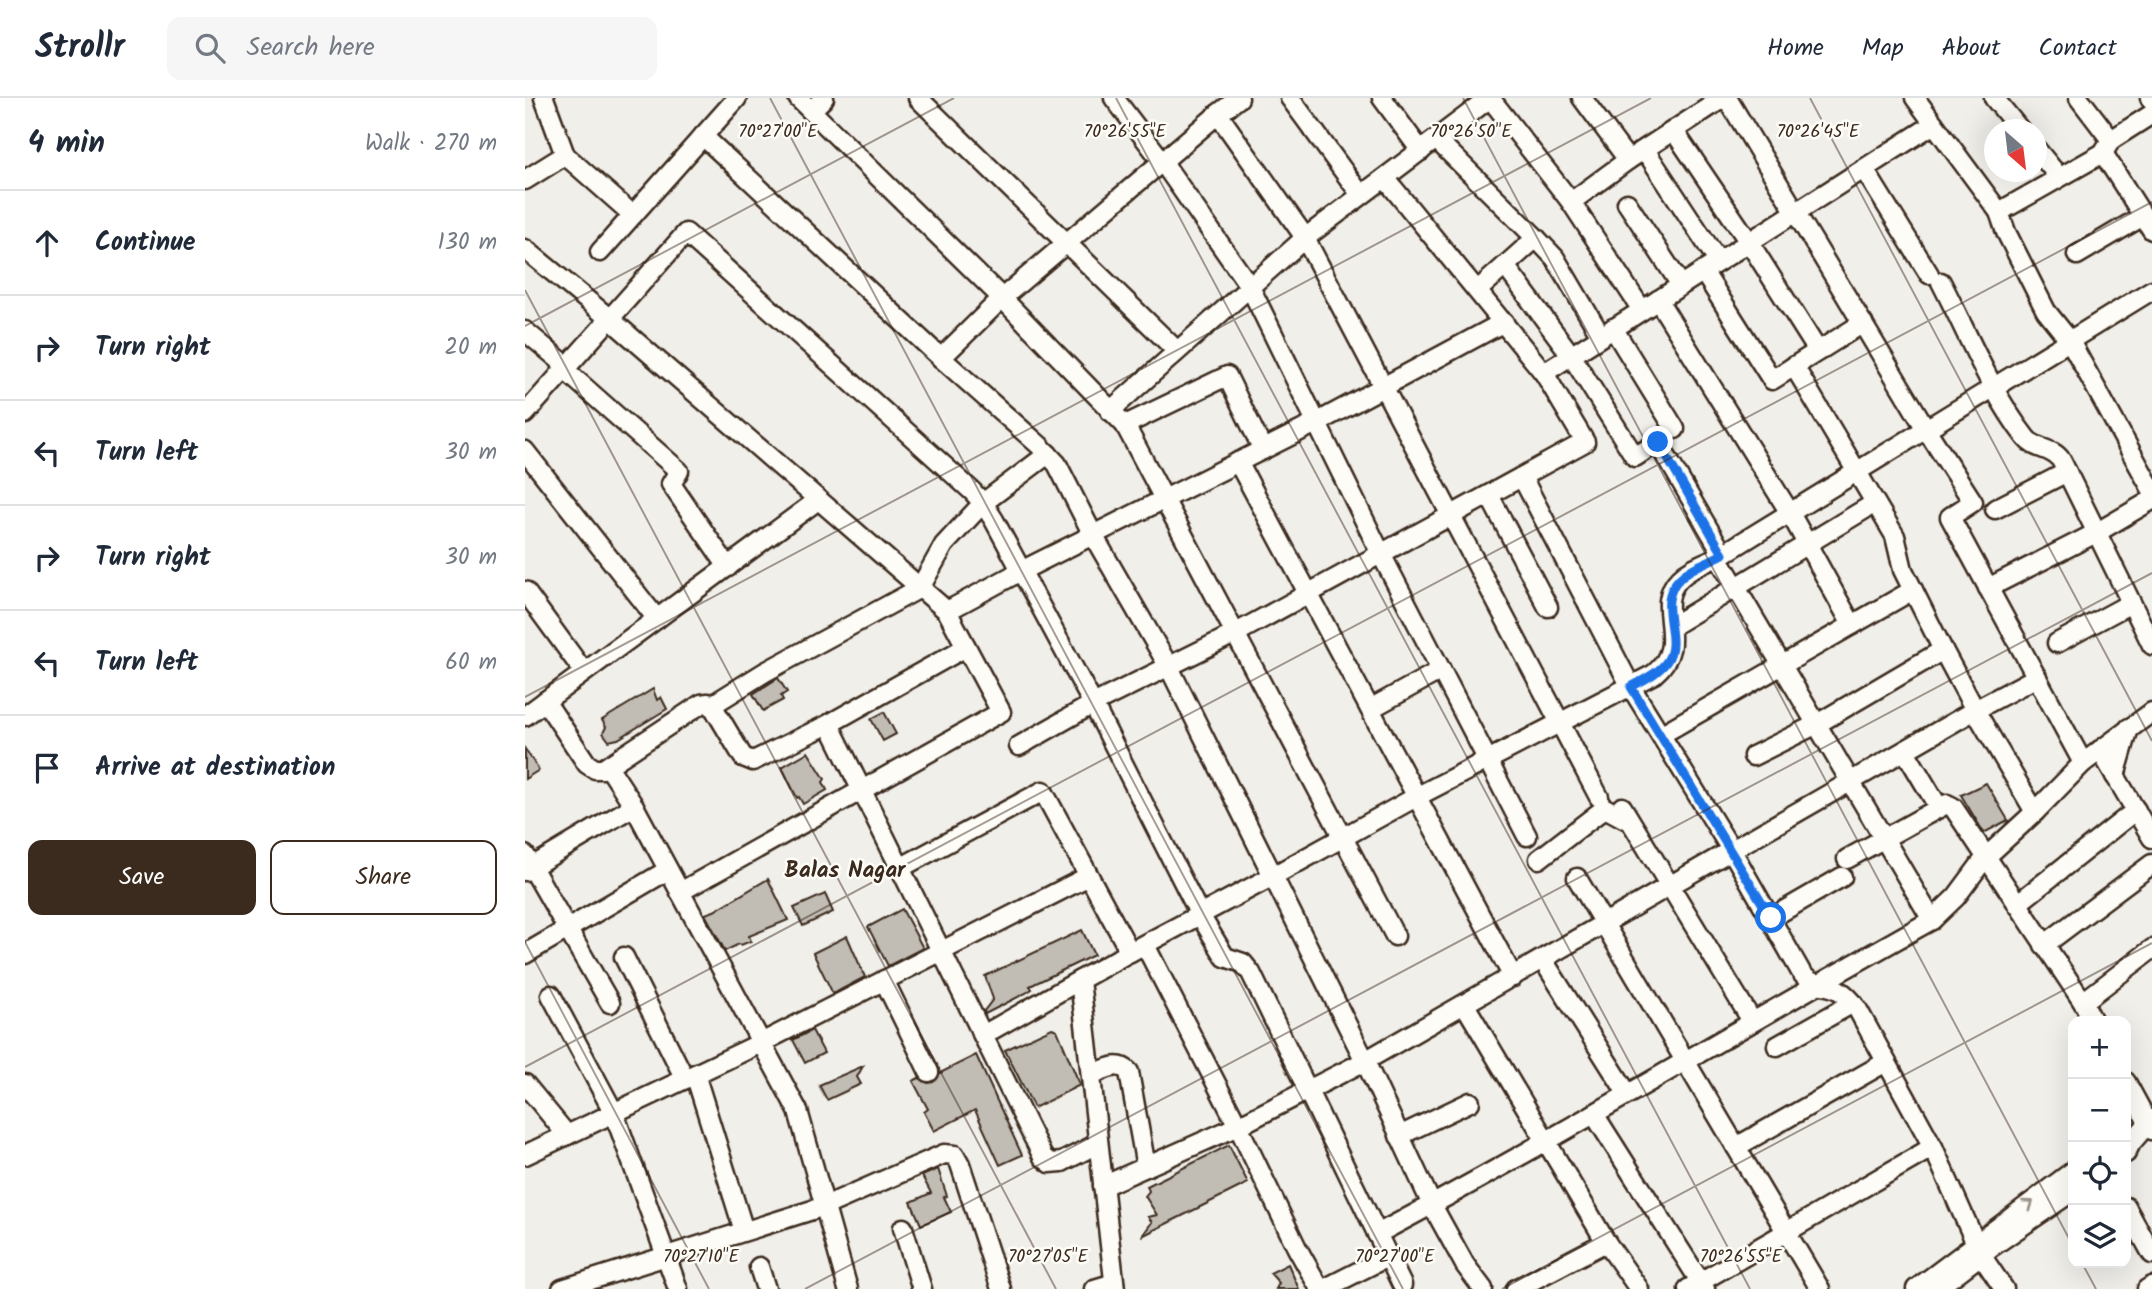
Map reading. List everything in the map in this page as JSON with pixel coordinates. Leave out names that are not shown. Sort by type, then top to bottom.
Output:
[{"type":"street","points":[[544,98],[565,155],[633,215]]},
{"type":"street","points":[[600,252],[737,98]]},
{"type":"street","points":[[918,98],[1177,351]]},
{"type":"street","points":[[1114,98],[1162,161],[1249,287],[1381,554],[1527,836]]},
{"type":"street","points":[[941,358],[1002,298],[1239,98]]},
{"type":"street","points":[[1290,98],[1361,195]]},
{"type":"street","points":[[1382,98],[1421,151]]},
{"type":"street","points":[[1110,411],[1305,237],[1490,98],[1571,202],[1642,310]]},
{"type":"street","points":[[1582,98],[1628,160]]},
{"type":"street","points":[[1571,202],[1628,160],[1725,98],[1797,211],[1926,429],[1973,502],[1949,517],[2083,763]]},
{"type":"street","points":[[1915,98],[1999,212],[2006,232],[2046,311],[2070,341],[2152,490]]},
{"type":"street","points":[[1994,98],[2011,119]]},
{"type":"street","points":[[2077,255],[2147,223],[2078,98]]},
{"type":"street","points":[[811,102],[1125,425],[1395,936]]},
{"type":"street","points":[[1218,114],[1305,237],[1599,797]]},
{"type":"street","points":[[1999,212],[2107,147],[2152,114]]},
{"type":"street","points":[[1544,373],[1934,124]]},
{"type":"street","points":[[1674,131],[1818,351]]},
{"type":"street","points":[[703,136],[1048,454],[1070,486],[1093,535],[1169,667],[1365,1061],[1432,1205],[1465,1265],[1483,1289]]},
{"type":"street","points":[[1436,139],[1555,258],[1675,429]]},
{"type":"street","points":[[1645,150],[1719,261]]},
{"type":"street","points":[[525,180],[565,155]]},
{"type":"street","points":[[2047,163],[2059,177]]},
{"type":"street","points":[[1864,169],[1935,278],[1994,387],[2025,437],[2035,446],[2057,454],[2152,645]]},
{"type":"street","points":[[1019,746],[1093,704],[1236,633],[1585,442],[1544,373],[1385,178]]},
{"type":"street","points":[[1627,203],[1681,285]]},
{"type":"street","points":[[526,411],[686,233],[983,503],[1093,704],[1200,915],[1226,957],[1240,961],[1247,967],[1309,1089],[1402,1285]]},
{"type":"street","points":[[1478,290],[1536,238]]},
{"type":"street","points":[[525,249],[610,319],[947,611],[1001,712],[680,892]]},
{"type":"street","points":[[1506,267],[1571,355],[1635,457],[1658,442],[1721,555],[1736,588],[1932,920]]},
{"type":"street","points":[[1703,271],[1772,380]]},
{"type":"street","points":[[983,1035],[1416,797],[1654,674],[1670,655],[1672,626],[1668,599],[1675,583],[1689,570],[1721,555],[2152,290]]},
{"type":"street","points":[[1658,300],[1790,513],[1852,625]]},
{"type":"street","points":[[947,611],[1164,498],[1316,423],[1504,322]]},
{"type":"street","points":[[1772,380],[1863,323]]},
{"type":"street","points":[[525,331],[679,471],[671,484],[728,566]]},
{"type":"street","points":[[1794,366],[1895,536],[1900,563],[1943,650],[2035,812]]},
{"type":"street","points":[[1125,425],[1227,376],[1263,450]]},
{"type":"street","points":[[1772,380],[1804,383]]},
{"type":"street","points":[[525,451],[656,619]]},
{"type":"street","points":[[712,705],[765,672],[921,589],[944,545],[983,503],[1048,454]]},
{"type":"street","points":[[1238,461],[1513,976]]},
{"type":"street","points":[[1995,509],[2067,472]]},
{"type":"street","points":[[1522,477],[1631,687],[1732,851],[1801,972],[1814,985],[1837,989],[1853,1003],[1933,1147],[1978,1249],[2004,1289]]},
{"type":"street","points":[[1489,495],[1548,607]]},
{"type":"street","points":[[525,716],[818,500]]},
{"type":"street","points":[[1989,588],[2096,533],[2152,500]]},
{"type":"street","points":[[1672,626],[1875,503]]},
{"type":"street","points":[[1662,734],[1913,590]]},
{"type":"street","points":[[525,591],[584,672]]},
{"type":"street","points":[[2057,643],[2131,603]]},
{"type":"street","points":[[545,701],[587,764],[595,769],[603,769],[708,702],[743,757],[753,761],[829,724],[966,647]]},
{"type":"street","points":[[1753,756],[1817,723],[1943,650]]},
{"type":"street","points":[[1370,709],[1441,670]]},
{"type":"street","points":[[1103,1186],[1238,1126],[1365,1061],[1975,710],[2037,677]]},
{"type":"street","points":[[1377,1234],[1594,1114],[1684,1059],[1932,920],[1956,897],[1985,858],[2083,763],[2129,728],[2150,717]]},
{"type":"street","points":[[829,724],[1043,1157],[1050,1163],[1062,1162],[1097,1144]]},
{"type":"street","points":[[2115,776],[2129,728]]},
{"type":"street","points":[[2100,750],[2152,838]]},
{"type":"street","points":[[1905,751],[1938,808]]},
{"type":"street","points":[[608,766],[634,806],[798,1111],[848,1289]]},
{"type":"street","points":[[901,868],[1043,791],[1089,876],[1137,948],[1238,1126],[1297,1248],[1322,1289],[1389,1256]]},
{"type":"street","points":[[1847,859],[1947,804],[1958,811],[1985,858],[2090,1016]]},
{"type":"street","points":[[610,1003],[528,864],[634,806]]},
{"type":"street","points":[[1539,859],[1605,808],[1626,814],[1752,1021]]},
{"type":"street","points":[[2017,904],[2136,810]]},
{"type":"street","points":[[2044,945],[2152,864]]},
{"type":"street","points":[[525,954],[668,870]]},
{"type":"street","points":[[525,1155],[761,1043],[1089,876]]},
{"type":"street","points":[[1771,918],[1842,877]]},
{"type":"street","points":[[1577,878],[1820,1289]]},
{"type":"street","points":[[2083,1002],[2152,949]]},
{"type":"street","points":[[624,957],[690,1077],[744,1231]]},
{"type":"street","points":[[1543,960],[1627,1093]]},
{"type":"street","points":[[884,980],[929,1072]]},
{"type":"street","points":[[1080,980],[1114,1286],[1094,1289]]},
{"type":"street","points":[[551,995],[614,1113],[678,1289]]},
{"type":"street","points":[[1777,1046],[1853,1003]]},
{"type":"street","points":[[1465,1004],[1606,1242],[1639,1289]]},
{"type":"street","points":[[1736,1147],[1886,1062]]},
{"type":"street","points":[[1091,1075],[1117,1065],[1129,1072],[1146,1167]]},
{"type":"street","points":[[525,1084],[567,1136]]},
{"type":"street","points":[[2131,1092],[2150,1124],[2131,1142]]},
{"type":"street","points":[[1399,1136],[1470,1101]]},
{"type":"street","points":[[1594,1114],[1698,1286],[1786,1230],[1933,1147]]},
{"type":"street","points":[[562,1289],[825,1206],[944,1154],[955,1155],[960,1164],[1001,1289]]},
{"type":"street","points":[[1937,1289],[1978,1249],[2068,1175]]},
{"type":"street","points":[[1916,1289],[2068,1194]]},
{"type":"street","points":[[2131,1216],[2152,1254]]},
{"type":"street","points":[[904,1227],[922,1289]]},
{"type":"street","points":[[1516,1289],[1606,1242]]},
{"type":"street","points":[[759,1267],[766,1289]]},
{"type":"street","points":[[2147,1289],[2152,1286]]},
{"type":"building","points":[[778,678],[787,692],[781,696],[783,700],[763,711],[753,694]]},
{"type":"building","points":[[653,689],[657,700],[661,697],[667,709],[618,739],[609,741],[603,733],[606,727],[602,720]]},
{"type":"building","points":[[884,712],[896,734],[883,741],[871,719]]},
{"type":"building","points":[[525,749],[539,770],[525,779]]},
{"type":"building","points":[[808,752],[825,779],[823,782],[827,790],[803,804],[799,797],[797,798],[782,767]]},
{"type":"building","points":[[1986,783],[2008,820],[1984,833],[1961,795]]},
{"type":"building","points":[[768,879],[788,920],[749,936],[751,941],[725,951],[705,914]]},
{"type":"building","points":[[825,894],[833,912],[803,926],[794,908]]},
{"type":"building","points":[[902,909],[923,948],[888,966],[868,927]]},
{"type":"building","points":[[1082,930],[1094,955],[1030,986],[1032,989],[1026,993],[985,1014],[984,1011],[993,999],[985,976]]},
{"type":"building","points":[[847,936],[865,977],[833,994],[813,953]]},
{"type":"building","points":[[1052,1028],[1057,1030],[1080,1085],[1034,1108],[1005,1050]]},
{"type":"building","points":[[812,1030],[824,1053],[805,1063],[793,1040]]},
{"type":"building","points":[[976,1055],[1022,1155],[1000,1165],[975,1110],[934,1131],[924,1112],[928,1109],[913,1081],[919,1078],[928,1083],[933,1082],[940,1073]]},
{"type":"building","points":[[863,1066],[857,1077],[861,1084],[827,1100],[819,1085]]},
{"type":"building","points":[[1229,1145],[1248,1183],[1142,1236],[1152,1222],[1148,1217],[1157,1215],[1145,1196],[1149,1191],[1147,1186]]},
{"type":"building","points":[[938,1169],[947,1196],[944,1197],[951,1212],[921,1225],[911,1202],[931,1193],[922,1176]]},
{"type":"building","points":[[1288,1264],[1299,1289],[1276,1289],[1279,1283],[1270,1273]]},
{"type":"district","name":"Balas Nagar","points":[[845,871]]},
{"type":"route","points":[[1658,442],[1723,554],[1689,570],[1675,583],[1668,599],[1672,626],[1670,655],[1654,674],[1631,687],[1662,734],[1771,918]]}]
